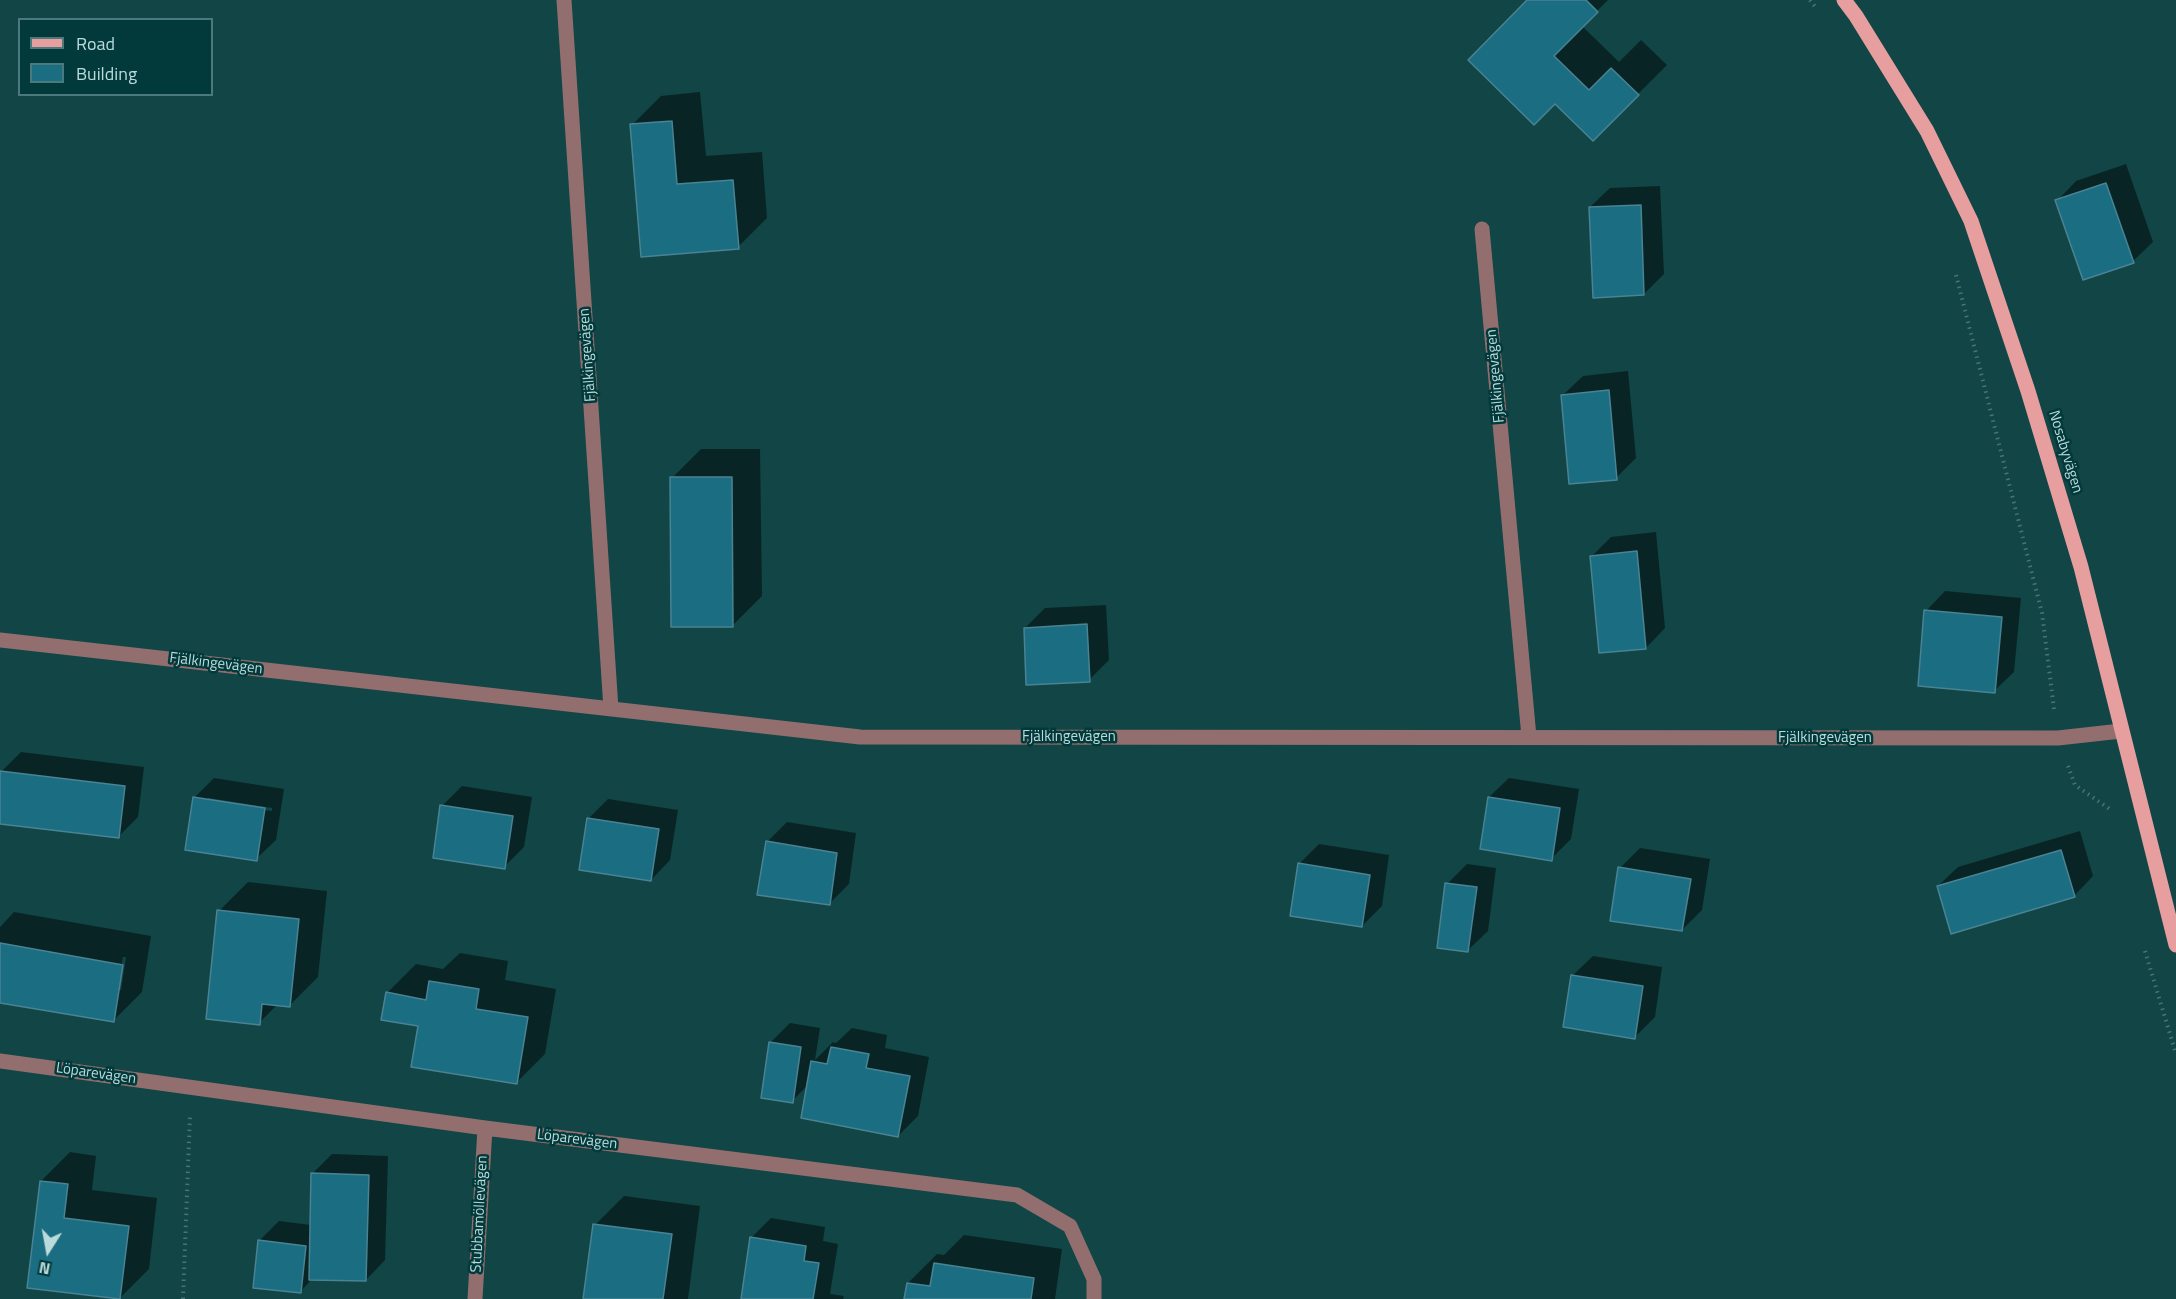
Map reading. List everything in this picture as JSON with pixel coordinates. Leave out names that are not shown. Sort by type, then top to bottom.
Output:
[{"type":"main road","name":"Nosabyvägen","points":[[1844,0],[1927,131],[1971,221],[2028,391],[2081,567],[2176,945]]},
{"type":"street","name":"Fjälkingevägen","points":[[564,0],[611,709]]},
{"type":"street","name":"Fjälkingevägen","points":[[1482,229],[1529,738]]},
{"type":"street","name":"Fjälkingevägen","points":[[0,640],[860,737],[2058,738],[2121,730]]},
{"type":"street","name":"Löparevägen","points":[[0,1061],[485,1128],[1017,1195],[1070,1226],[1094,1280],[1094,1299]]},
{"type":"street","name":"Stubbamöllevägen","points":[[475,1299],[485,1128]]},
{"type":"path","points":[[1810,0],[1817,9]]},
{"type":"path","points":[[1954,267],[2042,613],[2058,738],[2075,785],[2113,811]]},
{"type":"path","points":[[2144,945],[2176,1054]]},
{"type":"path","points":[[183,1299],[191,1088]]},
{"type":"building","points":[[1527,0],[1586,0],[1598,12],[1554,56],[1589,90],[1611,68],[1639,95],[1593,141],[1555,104],[1534,125],[1468,60]]},
{"type":"building","points":[[672,121],[677,184],[733,180],[739,249],[641,257],[630,124]]},
{"type":"building","points":[[2106,183],[2134,263],[2083,280],[2055,200]]},
{"type":"building","points":[[1641,205],[1644,295],[1593,298],[1589,207]]},
{"type":"building","points":[[1609,390],[1617,480],[1569,484],[1561,395]]},
{"type":"building","points":[[670,477],[732,477],[733,627],[671,627]]},
{"type":"building","points":[[1637,551],[1646,649],[1599,653],[1590,556]]},
{"type":"building","points":[[1924,610],[2002,617],[1995,693],[1918,686]]},
{"type":"building","points":[[1087,624],[1090,682],[1026,685],[1024,628]]},
{"type":"building","points":[[0,771],[125,786],[119,838],[0,824]]},
{"type":"building","points":[[193,797],[265,808],[257,861],[185,850]]},
{"type":"building","points":[[1488,797],[1560,808],[1552,861],[1480,849]]},
{"type":"building","points":[[440,805],[513,816],[505,869],[433,858]]},
{"type":"building","points":[[587,818],[659,829],[651,881],[579,870]]},
{"type":"building","points":[[766,841],[837,853],[830,905],[757,895]]},
{"type":"building","points":[[2061,850],[2075,897],[1951,934],[1937,886]]},
{"type":"building","points":[[1298,863],[1370,875],[1362,927],[1290,916]]},
{"type":"building","points":[[1618,867],[1691,879],[1682,931],[1610,921]]},
{"type":"building","points":[[1445,883],[1477,887],[1468,952],[1437,948]]},
{"type":"building","points":[[217,910],[299,919],[290,1007],[262,1004],[260,1025],[206,1019]]},
{"type":"building","points":[[0,943],[123,965],[114,1022],[0,1003]]},
{"type":"building","points":[[1571,975],[1643,986],[1635,1039],[1563,1027]]},
{"type":"building","points":[[429,981],[479,989],[476,1009],[528,1017],[517,1084],[411,1067],[418,1026],[381,1020],[386,992],[426,1000]]},
{"type":"building","points":[[769,1042],[801,1047],[793,1103],[761,1098]]},
{"type":"building","points":[[831,1047],[869,1054],[866,1068],[910,1076],[898,1137],[801,1118],[811,1061],[827,1064]]},
{"type":"building","points":[[311,1173],[369,1175],[366,1281],[309,1280]]},
{"type":"building","points":[[40,1181],[68,1184],[64,1218],[129,1226],[120,1299],[27,1288]]},
{"type":"building","points":[[593,1224],[672,1234],[663,1299],[583,1299]]},
{"type":"building","points":[[750,1237],[806,1246],[804,1261],[819,1263],[813,1299],[741,1299]]},
{"type":"building","points":[[258,1240],[306,1246],[301,1293],[253,1288]]},
{"type":"building","points":[[934,1263],[1034,1278],[1031,1299],[904,1299],[907,1283],[930,1286]]}]
